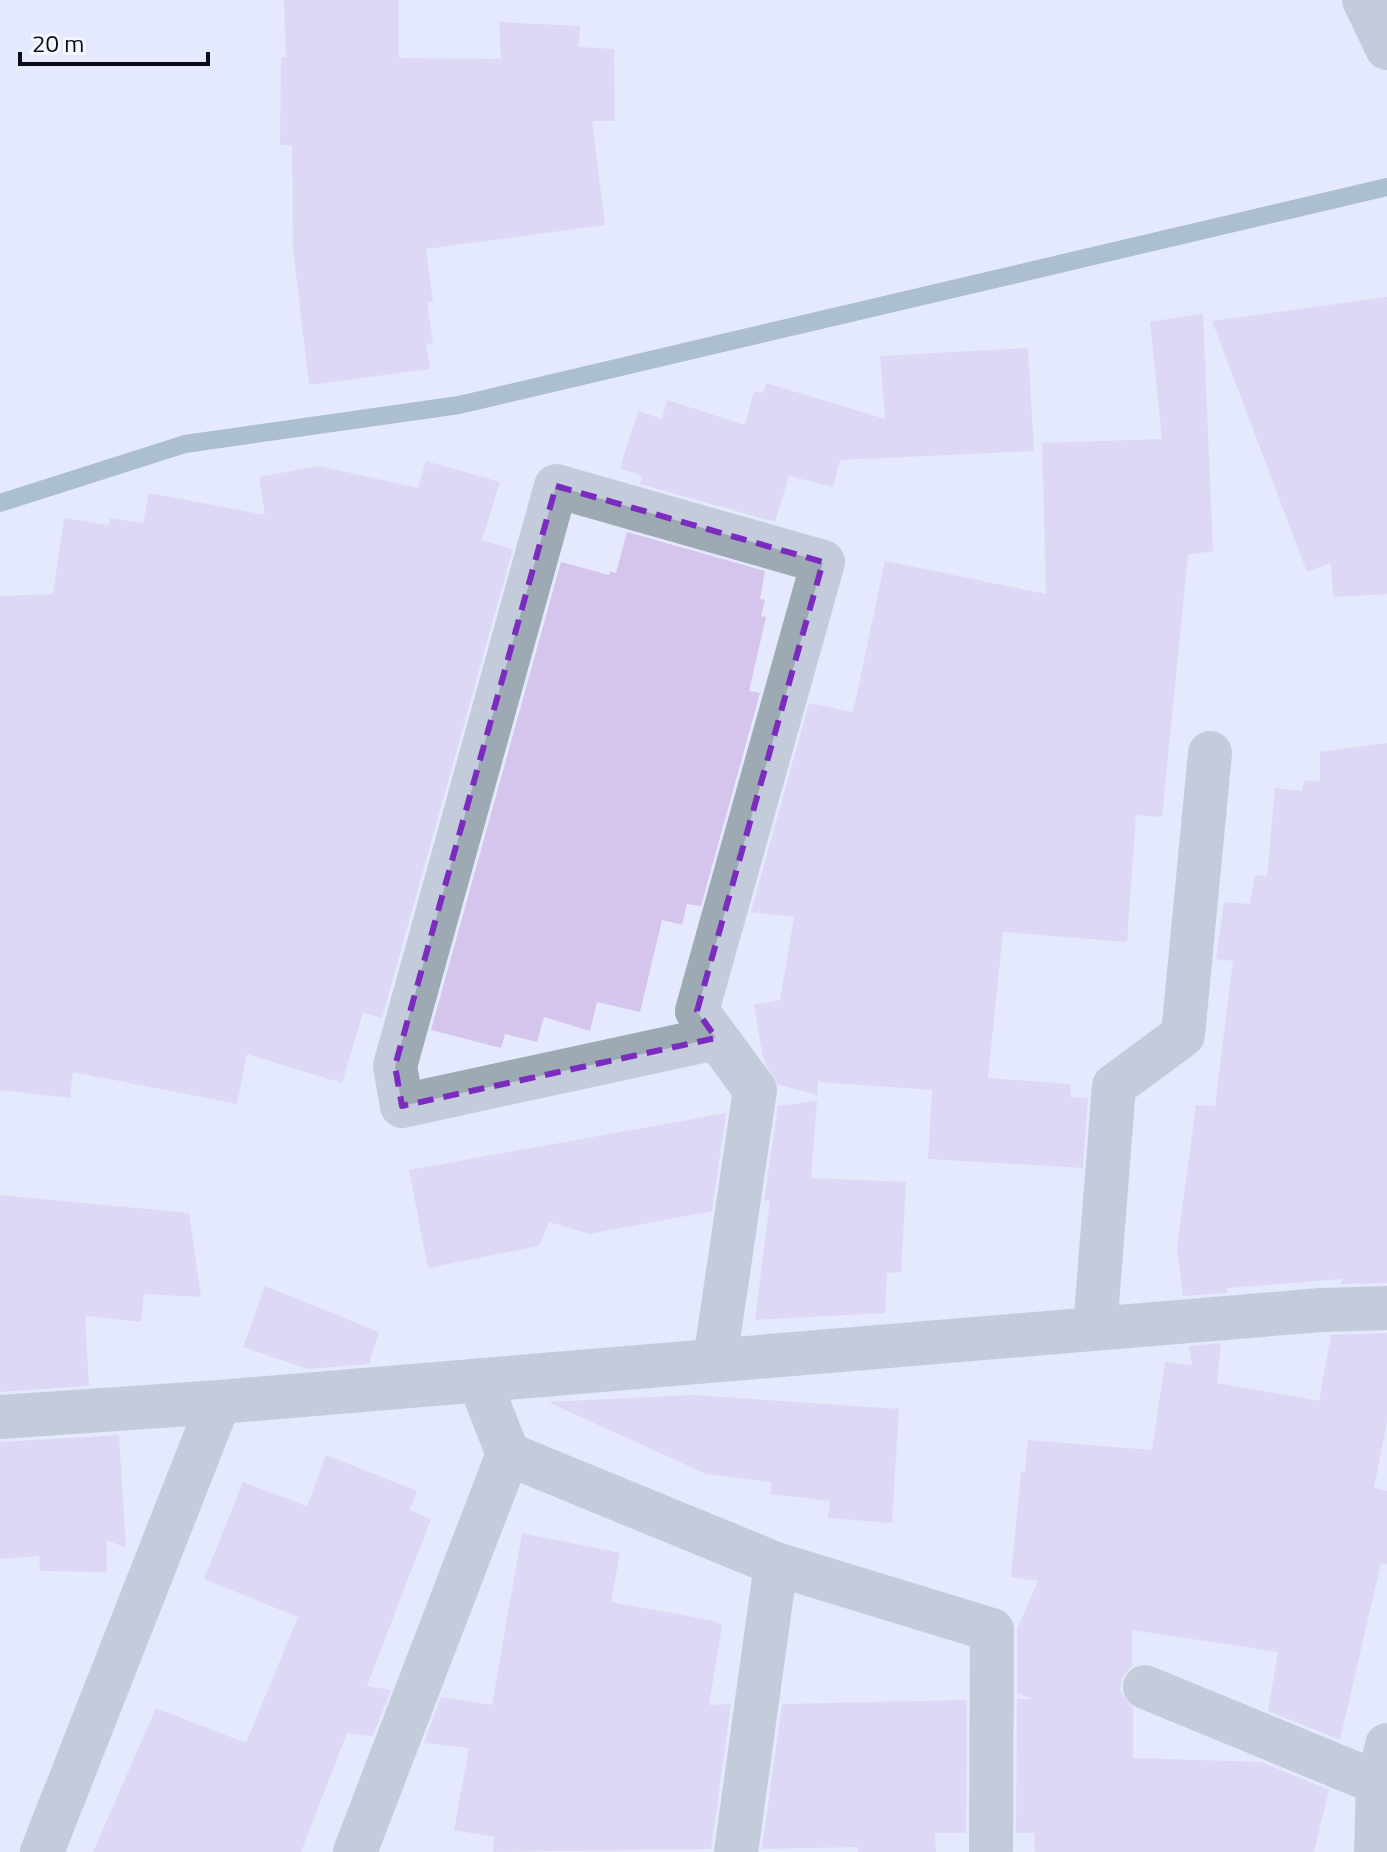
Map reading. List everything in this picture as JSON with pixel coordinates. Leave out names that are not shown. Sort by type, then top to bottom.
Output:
[{"type":"street","points":[[1364,0],[1387,48]]},
{"type":"street","points":[[715,1360],[755,1090],[697,1011],[823,562],[556,486],[395,1066],[402,1106],[716,1038]]},
{"type":"street","points":[[1095,1329],[1114,1086],[1183,1035],[1210,753]]},
{"type":"street","points":[[0,1417],[219,1402],[1321,1310],[1387,1308]]},
{"type":"street","points":[[355,1852],[508,1454],[479,1380]]},
{"type":"street","points":[[42,1852],[219,1402]]},
{"type":"street","points":[[508,1454],[776,1564],[992,1630],[991,1852]]},
{"type":"street","points":[[736,1852],[776,1564]]},
{"type":"street","points":[[1145,1687],[1382,1764],[1376,1852]]},
{"type":"highlighted area","points":[[556,486],[823,562],[697,1011],[716,1038],[402,1106],[395,1066]]},
{"type":"building","points":[[284,0],[399,0],[399,58],[501,59],[499,22],[580,26],[579,47],[614,49],[615,121],[592,121],[605,225],[426,249],[433,302],[427,302],[433,343],[426,344],[430,369],[309,385],[293,248],[292,145],[280,145],[281,57],[286,57]]},
{"type":"building","points":[[1387,297],[1387,594],[1333,597],[1331,563],[1307,572],[1212,321]]},
{"type":"building","points":[[1203,313],[1213,551],[1188,555],[1162,817],[1136,815],[1127,942],[1003,932],[988,1078],[1070,1084],[1071,1097],[1088,1098],[1083,1168],[928,1159],[932,1090],[818,1082],[817,1095],[777,1084],[763,1059],[754,1005],[780,1000],[794,917],[751,912],[809,703],[853,712],[885,561],[1046,594],[1042,443],[1162,439],[1150,322]]},
{"type":"building","points":[[1028,348],[1034,451],[840,460],[833,487],[789,476],[775,522],[640,484],[642,476],[620,468],[638,411],[662,419],[667,400],[745,425],[754,391],[763,393],[766,383],[885,419],[880,356]]},
{"type":"building","points":[[426,461],[500,482],[482,540],[513,549],[382,1018],[363,1013],[342,1083],[247,1054],[237,1104],[73,1072],[70,1098],[0,1090],[0,596],[53,594],[64,518],[109,525],[110,518],[143,523],[149,493],[265,515],[259,477],[319,466],[418,488]]},
{"type":"building","points":[[627,532],[765,571],[760,599],[765,600],[761,616],[766,617],[749,691],[760,693],[701,906],[687,904],[682,925],[662,920],[640,1012],[597,1002],[590,1031],[544,1017],[537,1042],[505,1034],[501,1048],[431,1030],[561,562],[609,575],[610,572],[616,573]]},
{"type":"building","points":[[1387,743],[1387,1283],[1341,1284],[1342,1279],[1227,1288],[1227,1293],[1183,1296],[1177,1248],[1196,1105],[1215,1106],[1233,961],[1216,959],[1224,902],[1250,904],[1255,875],[1267,876],[1275,788],[1302,791],[1304,780],[1320,782],[1320,752]]},
{"type":"building","points":[[817,1101],[811,1178],[906,1182],[901,1272],[887,1273],[885,1313],[755,1320],[770,1200],[764,1201],[778,1106]]},
{"type":"building","points":[[726,1113],[712,1211],[590,1234],[549,1222],[539,1246],[428,1268],[409,1170]]},
{"type":"building","points":[[0,1195],[189,1213],[201,1297],[144,1294],[141,1322],[85,1316],[89,1386],[0,1392]]},
{"type":"building","points":[[265,1286],[379,1332],[369,1364],[308,1369],[243,1347]]},
{"type":"building","points":[[1387,1333],[1387,1422],[1374,1488],[1387,1491],[1387,1564],[1381,1563],[1340,1740],[1268,1711],[1278,1652],[1132,1630],[1132,1666],[1122,1678],[1120,1691],[1133,1708],[1133,1758],[1261,1762],[1329,1790],[1314,1852],[1035,1852],[1034,1833],[1016,1833],[1017,1699],[1032,1699],[1017,1693],[1017,1629],[1038,1581],[1011,1577],[1021,1472],[1025,1472],[1028,1440],[1152,1450],[1165,1362],[1192,1365],[1189,1346],[1221,1343],[1217,1383],[1319,1401],[1331,1335]]},
{"type":"building","points":[[694,1395],[899,1409],[892,1523],[828,1518],[830,1501],[770,1494],[771,1482],[706,1474],[548,1402]]},
{"type":"building","points":[[119,1435],[126,1548],[107,1540],[107,1572],[40,1571],[39,1556],[0,1559],[0,1442]]},
{"type":"building","points":[[326,1455],[417,1491],[410,1510],[431,1519],[367,1686],[391,1690],[373,1736],[347,1733],[301,1852],[93,1852],[156,1708],[246,1743],[298,1617],[204,1579],[243,1482],[307,1506]]},
{"type":"building","points":[[522,1533],[620,1553],[611,1602],[715,1621],[722,1626],[709,1705],[731,1704],[711,1849],[493,1852],[494,1837],[454,1830],[469,1748],[424,1743],[441,1697],[492,1705]]},
{"type":"building","points":[[967,1700],[966,1833],[935,1833],[936,1852],[858,1852],[858,1847],[762,1849],[782,1704]]},
{"type":"waterway","points":[[0,503],[185,444],[459,405],[1387,187]]}]
